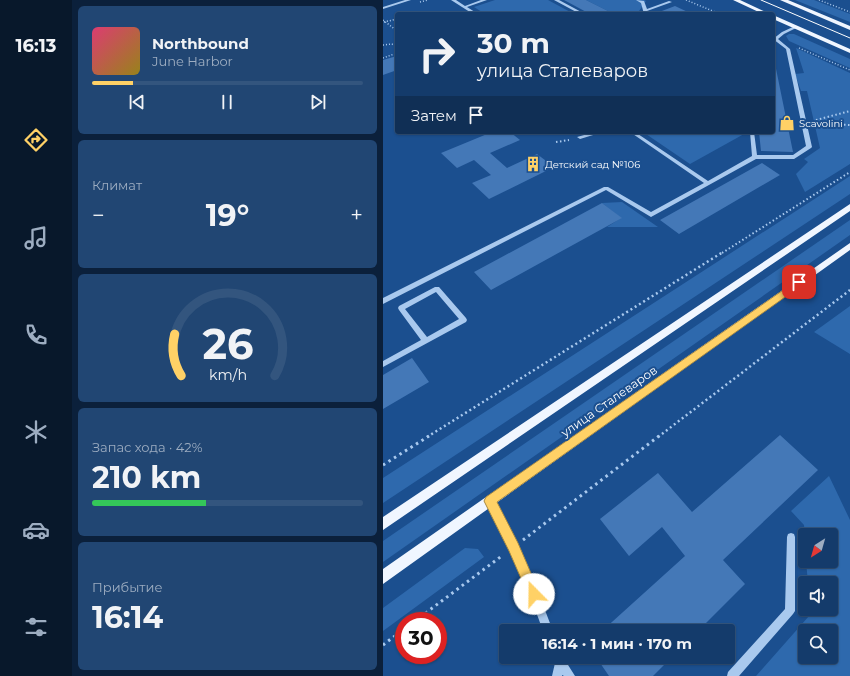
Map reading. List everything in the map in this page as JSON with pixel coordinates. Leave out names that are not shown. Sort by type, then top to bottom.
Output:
[{"type":"main road","points":[[736,0],[763,12]]},
{"type":"main road","points":[[783,0],[850,28]]},
{"type":"main road","points":[[775,18],[850,51]]},
{"type":"main road","name":"улица Сталеваров","points":[[383,524],[850,207]]},
{"type":"main road","name":"улица Сталеваров","points":[[383,577],[850,246]]},
{"type":"street","points":[[383,8],[408,0]]},
{"type":"street","points":[[453,0],[473,12]]},
{"type":"street","points":[[464,7],[485,0]]},
{"type":"street","points":[[556,0],[579,12]]},
{"type":"street","points":[[638,0],[643,2],[646,12],[669,2]]},
{"type":"street","points":[[383,301],[606,188],[651,215],[755,157],[794,157],[809,147],[788,50],[775,39],[796,27]]},
{"type":"street","points":[[580,137],[593,134]]},
{"type":"street","points":[[636,134],[708,183]]},
{"type":"street","points":[[752,134],[755,157]]},
{"type":"street","points":[[383,364],[426,341],[465,320],[437,289],[401,308],[426,341]]},
{"type":"street","points":[[490,501],[530,582],[545,624]]},
{"type":"street","points":[[732,676],[790,611],[791,538]]},
{"type":"street","points":[[557,676],[558,664]]},
{"type":"street","points":[[562,664],[570,676]]},
{"type":"path","points":[[686,0],[715,12]]},
{"type":"path","points":[[819,0],[850,12]]},
{"type":"path","points":[[384,21],[395,19]]},
{"type":"path","points":[[384,21],[395,29]]},
{"type":"path","points":[[775,39],[850,70]]},
{"type":"path","points":[[383,45],[392,44],[395,46]]},
{"type":"path","points":[[383,58],[395,54]]},
{"type":"path","points":[[804,124],[850,111]]},
{"type":"path","points":[[804,124],[850,125]]},
{"type":"path","points":[[383,465],[850,172]]},
{"type":"path","points":[[427,612],[850,290]]},
{"type":"path","points":[[383,645],[395,636]]},
{"type":"shaded area","points":[[495,0],[548,0],[570,12],[482,12],[474,7]]},
{"type":"shaded area","points":[[586,0],[646,1],[638,12],[610,12]]},
{"type":"shaded area","points":[[795,0],[814,0],[850,14],[850,22]]},
{"type":"shaded area","points":[[789,34],[794,34],[850,59],[850,68],[789,41],[786,36]]},
{"type":"shaded area","points":[[796,48],[850,73],[850,164],[805,192],[796,174],[808,162],[804,159],[820,148],[807,91],[801,91],[795,74],[804,73]]},
{"type":"shaded area","points":[[646,134],[744,134],[690,164]]},
{"type":"shaded area","points":[[850,176],[850,194],[383,503],[383,478]]},
{"type":"shaded area","points":[[622,202],[658,227],[607,227],[621,218],[602,203]]},
{"type":"shaded area","points":[[850,220],[850,235],[383,562],[383,541]]},
{"type":"shaded area","points":[[850,306],[850,354],[814,332]]},
{"type":"shaded area","points":[[829,476],[850,520],[850,676],[756,676],[798,628],[798,664],[838,664],[838,624],[802,624],[809,616],[838,616],[838,576],[807,576],[807,568],[838,568],[838,528],[804,528],[804,525],[791,511]]},
{"type":"shaded area","points":[[465,548],[478,549],[484,557],[409,612],[395,612],[395,622],[383,631],[383,608]]},
{"type":"building","points":[[564,0],[586,0],[610,12],[586,12]]},
{"type":"building","points":[[675,6],[688,12],[659,12]]},
{"type":"building","points":[[395,57],[395,71],[383,75],[383,60]]},
{"type":"building","points":[[775,64],[793,152],[761,151],[759,134],[775,134]]},
{"type":"building","name":"Детский сад №106","points":[[487,134],[512,134],[520,140],[490,153],[507,168],[537,154],[554,167],[489,199],[472,183],[491,175],[474,160],[457,168],[441,153]]},
{"type":"building","points":[[762,163],[780,175],[679,234],[660,220]]},
{"type":"building","points":[[602,203],[622,218],[491,290],[474,272]]},
{"type":"building","points":[[412,358],[429,382],[383,409],[383,375]]},
{"type":"building","points":[[780,435],[818,470],[723,560],[745,584],[705,624],[610,624],[685,556],[662,527],[629,556],[600,519],[658,473],[692,512]]},
{"type":"building","points":[[601,664],[665,664],[653,676],[609,676]]},
{"type":"tram line","points":[[761,0],[850,38]]},
{"type":"place","name":"Scavolini","points":[[787,123]]},
{"type":"place","name":"Детский сад №106","points":[[533,164]]},
{"type":"route","points":[[534,594],[514,547],[490,501],[799,282]]}]
